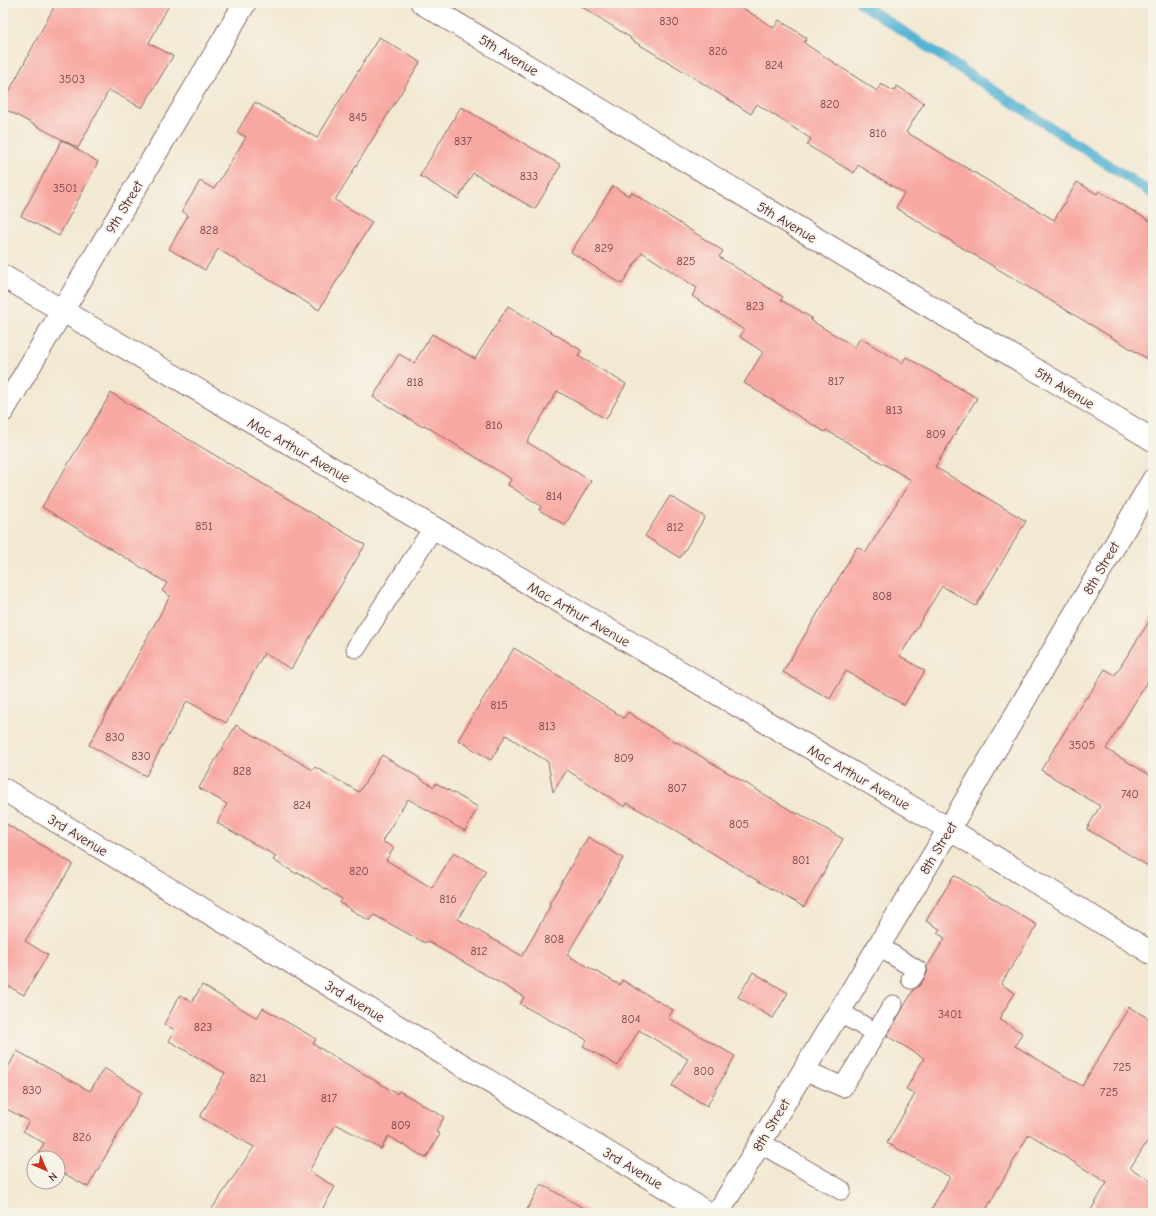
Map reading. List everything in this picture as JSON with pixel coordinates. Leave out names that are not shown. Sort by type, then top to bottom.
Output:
[{"type":"street","name":"9th Street","points":[[3,411],[245,3]]},
{"type":"street","name":"5th Avenue","points":[[422,3],[1153,440]]},
{"type":"street","name":"Mac Arthur Avenue","points":[[3,276],[62,312],[949,829],[1153,954]]},
{"type":"street","name":"8th Street","points":[[718,1213],[949,829],[1153,480]]},
{"type":"street","name":"3rd Avenue","points":[[3,790],[708,1213]]},
{"type":"lane","points":[[356,648],[433,528]]},
{"type":"lane","points":[[878,946],[916,970],[911,979]]},
{"type":"lane","points":[[804,1070],[843,1087],[893,1005]]},
{"type":"lane","points":[[839,1012],[876,1032]]},
{"type":"lane","points":[[760,1143],[841,1190]]},
{"type":"building","points":[[56,3],[170,3],[149,43],[173,56],[142,108],[109,90],[78,148],[3,108],[3,103]]},
{"type":"building","points":[[576,3],[735,3],[774,28],[779,20],[807,38],[804,43],[877,91],[881,84],[894,91],[897,86],[924,103],[906,132],[1054,220],[1077,182],[1097,194],[1099,191],[1153,223],[1153,362],[896,208],[904,193],[858,165],[854,173],[807,145],[811,139],[757,104],[751,114],[630,39],[631,38]]},
{"type":"building","points":[[379,37],[420,62],[335,200],[372,222],[319,310],[218,249],[205,270],[169,249],[188,215],[182,211],[200,181],[214,189],[246,137],[237,132],[255,102],[317,138]]},
{"type":"building","points":[[461,107],[561,165],[535,209],[473,173],[458,199],[420,176]]},
{"type":"building","points":[[62,140],[98,162],[59,236],[21,216]]},
{"type":"building","points":[[613,186],[629,196],[631,192],[723,251],[719,257],[783,297],[781,300],[812,318],[810,320],[855,347],[860,338],[902,363],[906,357],[977,398],[935,467],[1026,521],[976,606],[942,586],[900,656],[925,671],[904,705],[846,671],[830,699],[783,672],[857,547],[866,552],[911,480],[826,430],[825,432],[744,383],[763,352],[740,337],[744,330],[692,296],[697,288],[642,252],[622,284],[571,252]]},
{"type":"building","points":[[508,306],[581,350],[578,356],[626,384],[606,419],[557,391],[527,442],[591,481],[565,525],[539,510],[541,506],[508,485],[511,479],[424,425],[423,427],[373,397],[399,354],[414,363],[432,334],[475,359]]},
{"type":"building","points":[[111,393],[365,545],[291,669],[264,653],[226,723],[187,701],[146,776],[89,745],[170,596],[162,591],[167,583],[42,507]]},
{"type":"building","points":[[670,496],[705,517],[680,558],[645,536]]},
{"type":"building","points":[[1153,615],[1153,673],[1106,749],[1153,777],[1153,869],[1087,829],[1100,806],[1041,770],[1105,669],[1115,675]]},
{"type":"building","points":[[514,648],[624,718],[628,712],[676,743],[677,742],[797,814],[798,813],[843,839],[804,907],[627,803],[625,807],[567,770],[553,792],[548,762],[506,735],[491,760],[458,740]]},
{"type":"building","points":[[236,725],[313,770],[315,767],[359,792],[382,755],[434,787],[436,783],[478,807],[465,831],[408,799],[382,841],[394,848],[386,860],[432,888],[454,852],[486,871],[458,919],[522,956],[551,905],[549,904],[588,837],[623,858],[567,955],[620,985],[622,980],[673,1010],[668,1018],[735,1056],[707,1106],[672,1086],[688,1059],[639,1030],[618,1066],[583,1046],[587,1040],[520,1004],[524,997],[427,941],[425,943],[374,915],[370,921],[340,903],[342,899],[298,872],[297,874],[273,860],[276,856],[217,823],[227,804],[199,788]]},
{"type":"building","points":[[3,822],[73,864],[25,941],[48,955],[24,995],[3,983]]},
{"type":"building","points":[[954,875],[1037,925],[1001,984],[1015,993],[999,1019],[1022,1033],[1015,1046],[1082,1086],[1129,1007],[1153,1021],[1153,1133],[1130,1168],[1153,1182],[1153,1213],[1089,1213],[1107,1183],[1029,1134],[984,1213],[929,1213],[950,1177],[887,1143],[915,1094],[906,1089],[924,1058],[887,1036],[914,989],[920,985],[926,976],[928,971],[927,967],[945,938],[937,933],[940,929],[926,921]]},
{"type":"building","points":[[753,972],[788,993],[773,1018],[738,997]]},
{"type":"building","points":[[202,985],[257,1018],[263,1008],[316,1039],[313,1044],[397,1094],[399,1091],[444,1117],[436,1132],[440,1134],[426,1158],[388,1136],[381,1149],[336,1124],[309,1171],[335,1187],[320,1213],[209,1213],[254,1147],[200,1117],[225,1073],[169,1041],[175,1030],[164,1024],[180,995],[192,1002]]},
{"type":"building","points":[[17,1051],[90,1091],[104,1068],[142,1092],[88,1187],[66,1175],[66,1150],[40,1150],[44,1143],[23,1131],[29,1121],[3,1107],[3,1077]]},
{"type":"building","points":[[541,1184],[592,1213],[525,1213]]},
{"type":"waterway","points":[[860,3],[1153,194]]}]
